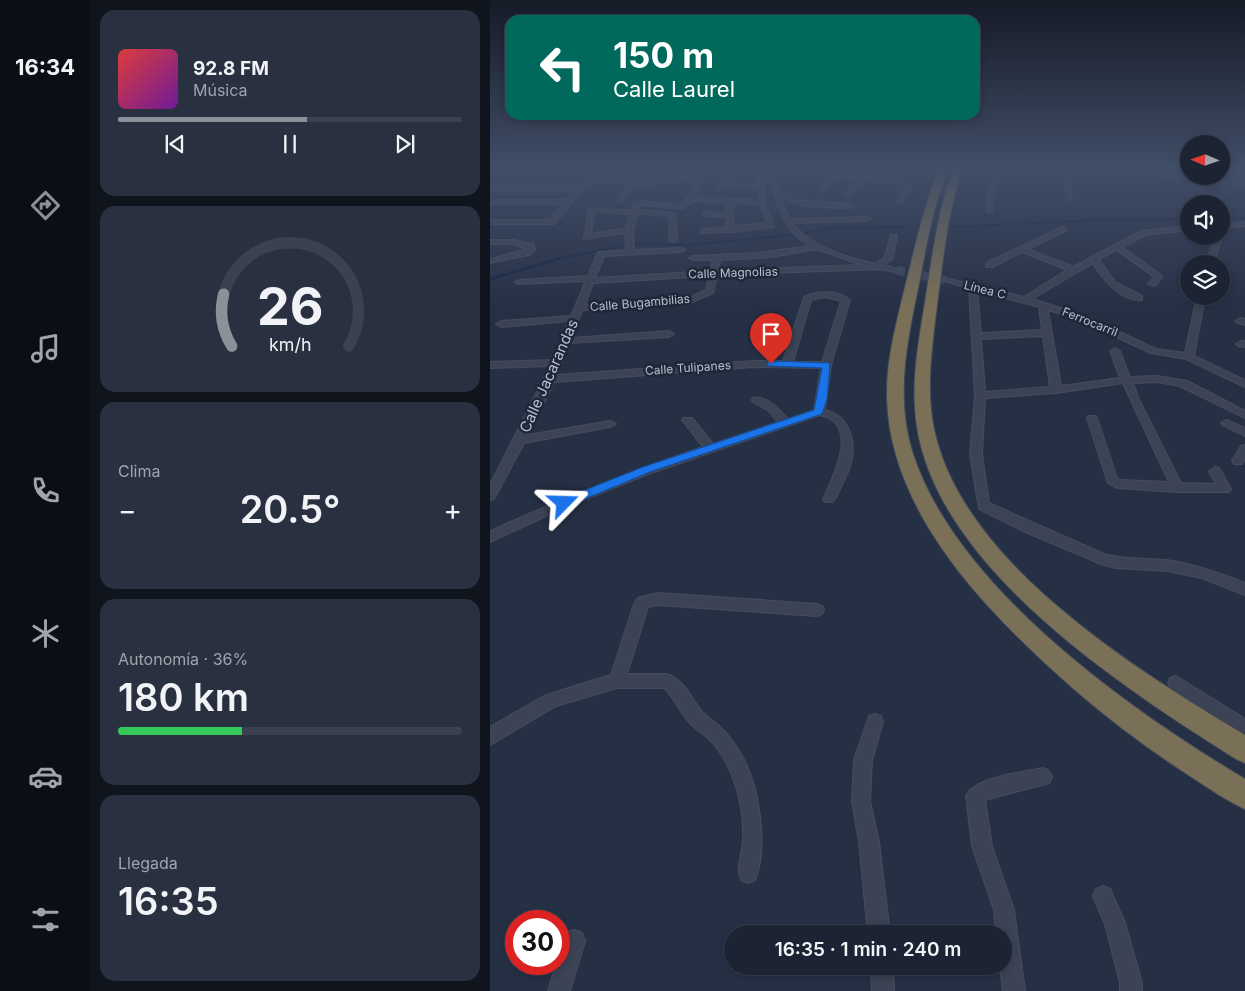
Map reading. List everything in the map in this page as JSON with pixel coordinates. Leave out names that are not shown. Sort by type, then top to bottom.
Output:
[{"type":"highway","points":[[930,213],[897,354],[896,414],[904,449],[923,498],[940,528],[964,562],[987,590],[1033,638],[1144,730],[1245,796]]},
{"type":"highway","points":[[946,213],[923,356],[921,384],[930,446],[948,493],[967,523],[988,548],[1059,622],[1160,696],[1245,750]]},
{"type":"street","points":[[490,222],[552,222],[559,213]]},
{"type":"street","points":[[591,213],[587,237],[629,230]]},
{"type":"street","points":[[633,213],[629,230],[630,252],[681,250]]},
{"type":"street","points":[[658,213],[673,214],[673,240]]},
{"type":"street","points":[[704,231],[771,225],[766,213]]},
{"type":"street","points":[[783,213],[786,221],[794,230],[818,246],[851,260],[896,270]]},
{"type":"street","points":[[705,214],[729,215],[731,230]]},
{"type":"street","points":[[786,221],[867,220]]},
{"type":"street","points":[[1230,226],[1245,224]]},
{"type":"street","points":[[989,265],[1062,229]]},
{"type":"street","points":[[1025,300],[1073,270],[1144,233],[1154,230],[1180,229]]},
{"type":"street","points":[[876,267],[889,258],[894,237]]},
{"type":"street","points":[[490,242],[523,244],[530,246],[531,250],[490,261]]},
{"type":"street","points":[[693,258],[780,254],[818,246]]},
{"type":"street","points":[[1117,247],[1151,270],[1158,277],[1152,284]]},
{"type":"street","points":[[1021,249],[1073,270]]},
{"type":"street","name":"Calle Jacarandas","points":[[490,496],[550,379],[601,254],[630,252]]},
{"type":"street","points":[[715,273],[717,258]]},
{"type":"street","points":[[1096,259],[1108,281],[1115,288],[1139,298]]},
{"type":"street","name":"Calle Magnolias","points":[[589,282],[715,273],[876,267]]},
{"type":"street","name":"Calle Bugambilias","points":[[500,324],[577,313],[688,301],[701,297],[710,291],[715,273]]},
{"type":"street","name":"Línea C","points":[[945,280],[1025,300]]},
{"type":"street","points":[[519,282],[589,282]]},
{"type":"street","points":[[547,289],[589,282]]},
{"type":"street","points":[[973,287],[980,395],[976,454],[983,506],[1026,527],[1101,559],[1167,566],[1204,573],[1245,588]]},
{"type":"street","points":[[787,364],[807,299],[818,295],[842,297],[846,300],[826,365],[819,412]]},
{"type":"street","name":"Ferrocarril","points":[[1025,300],[1043,304],[1089,320],[1154,351],[1189,358],[1245,384]]},
{"type":"street","points":[[1043,304],[1056,390]]},
{"type":"street","points":[[1189,358],[1199,305]]},
{"type":"street","points":[[976,336],[1048,333]]},
{"type":"street","points":[[564,341],[669,334]]},
{"type":"street","points":[[1115,350],[1125,380],[1178,488]]},
{"type":"street","points":[[490,365],[555,363]]},
{"type":"street","name":"Calle Tulipanes","points":[[550,379],[745,364],[826,365]]},
{"type":"street","points":[[980,395],[1056,390],[1125,380],[1157,379],[1183,383],[1245,415]]},
{"type":"street","points":[[757,400],[773,409],[786,424]]},
{"type":"street","points":[[490,537],[573,499],[647,470],[819,412],[828,413],[836,417],[842,424],[847,454],[845,466],[829,499]]},
{"type":"street","points":[[1092,418],[1112,480],[1123,486],[1224,489],[1215,472]]},
{"type":"street","points":[[688,420],[693,429],[710,448]]},
{"type":"street","points":[[1227,423],[1245,432]]},
{"type":"street","points":[[520,440],[610,424]]},
{"type":"street","points":[[1238,461],[1245,449]]},
{"type":"street","points":[[617,681],[639,608],[643,602],[657,599],[817,610]]},
{"type":"street","points":[[490,737],[552,700],[617,681],[667,681],[679,691],[695,717],[716,734],[734,758],[748,795],[753,839],[748,872]]},
{"type":"street","points":[[1176,682],[1245,729]]},
{"type":"street","points":[[875,722],[863,760],[861,801],[869,842],[878,925]]},
{"type":"street","points":[[1014,991],[1004,910],[982,846],[975,796],[985,790],[1043,777]]},
{"type":"street","points":[[1103,896],[1115,923],[1131,983],[1131,991]]},
{"type":"street","points":[[559,991],[574,941]]},
{"type":"street","points":[[882,975],[883,991]]},
{"type":"waterway","points":[[1230,219],[1245,218]]},
{"type":"waterway","points":[[953,227],[1098,220],[1180,219]]},
{"type":"waterway","points":[[804,233],[831,228],[905,227]]},
{"type":"waterway","points":[[636,244],[687,245],[792,235]]},
{"type":"waterway","points":[[561,258],[623,246]]},
{"type":"waterway","points":[[490,279],[561,258]]},
{"type":"waterway","points":[[556,259],[561,258]]},
{"type":"tunnel","points":[[896,270],[945,280]]},
{"type":"route","points":[[564,503],[647,470],[819,412],[826,365],[771,364]]}]
